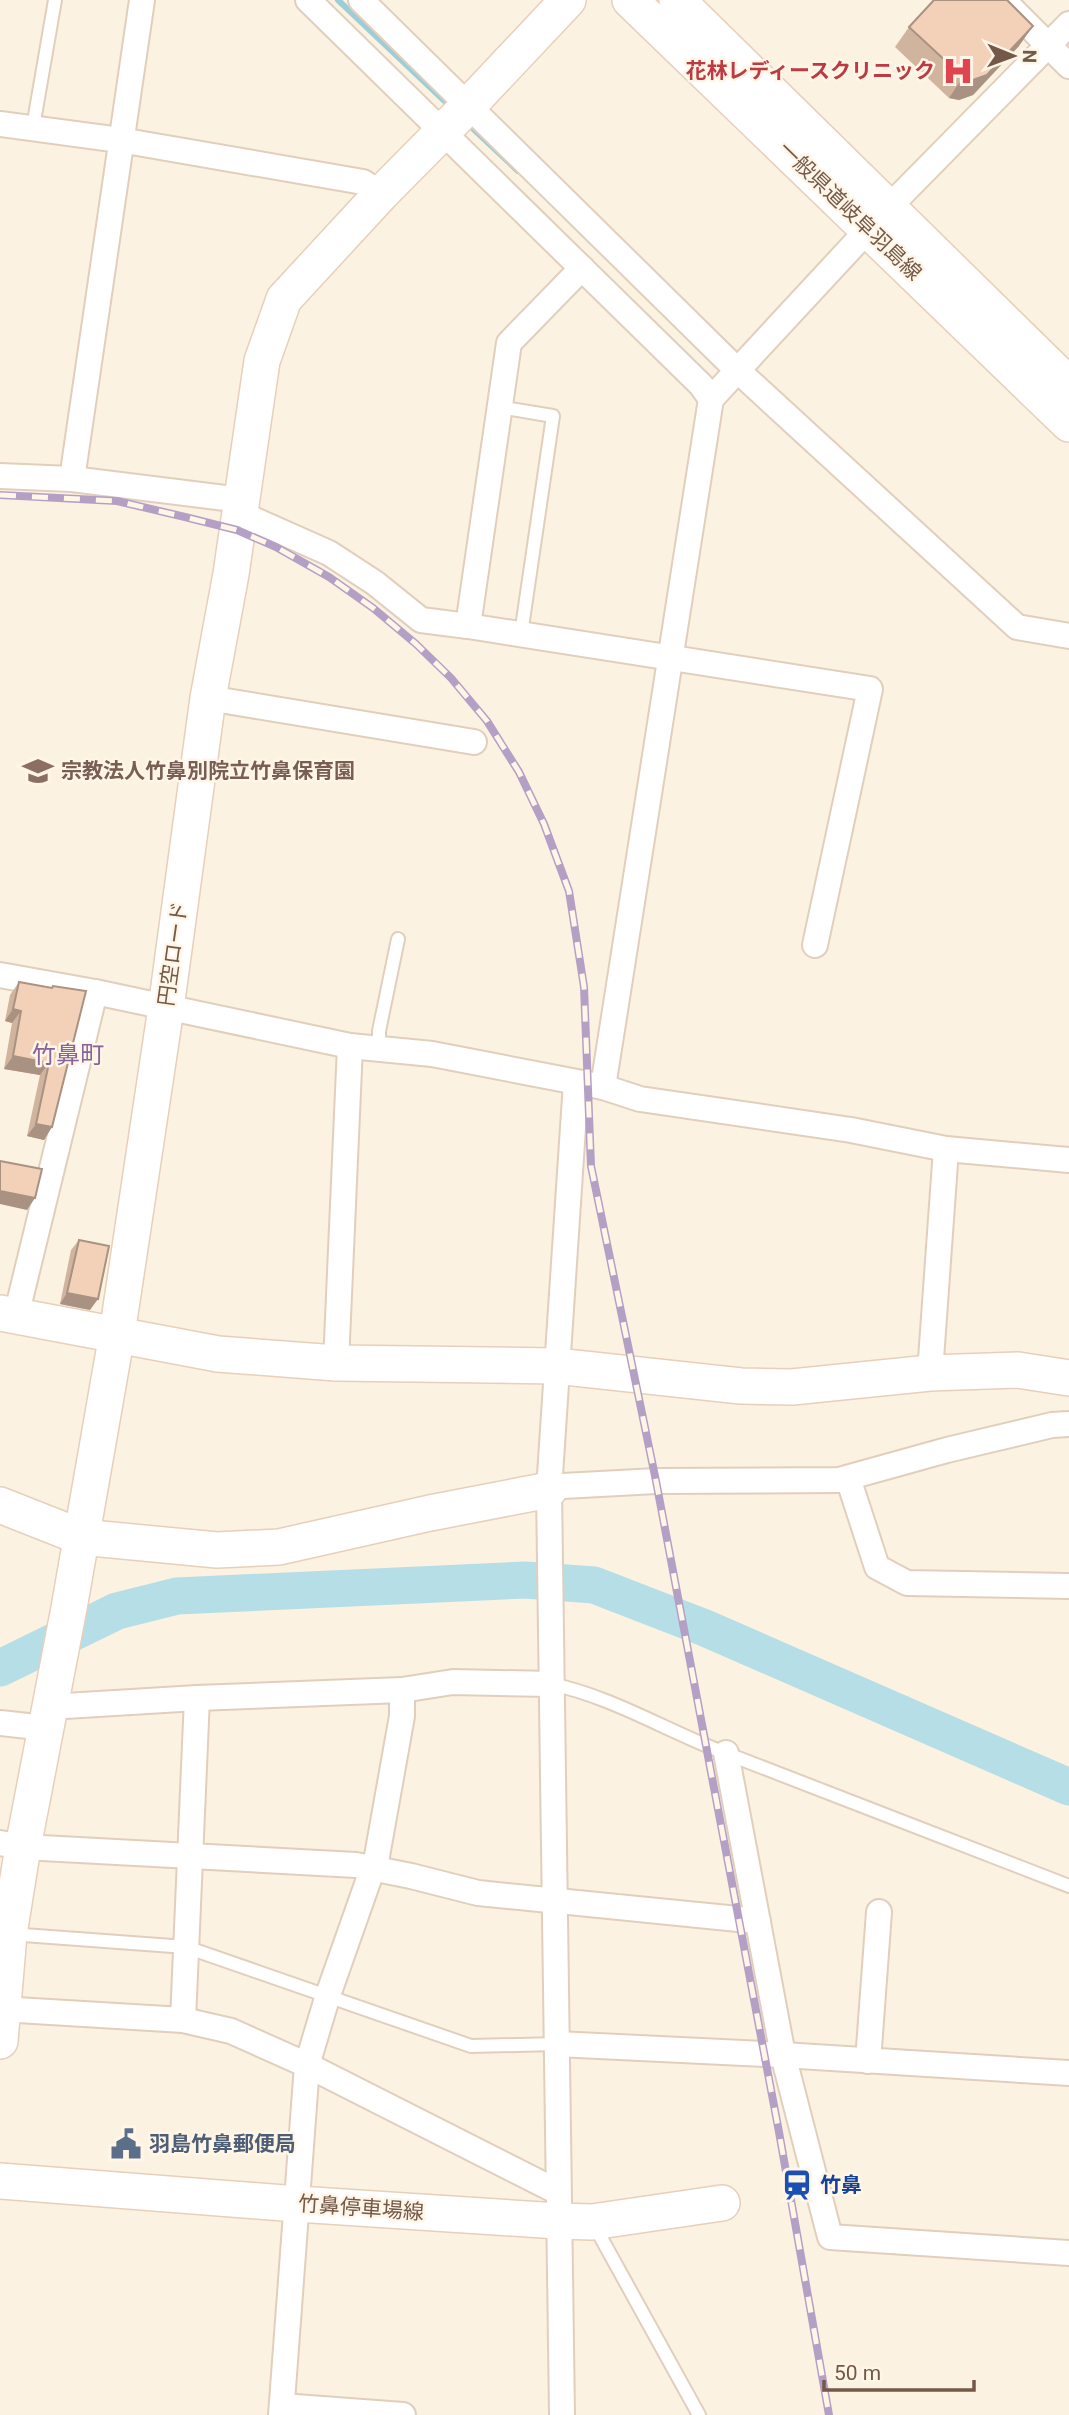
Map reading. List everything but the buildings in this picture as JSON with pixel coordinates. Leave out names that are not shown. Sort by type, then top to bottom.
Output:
[{"type":"street","points":[[72,480],[142,0]]},
{"type":"street","points":[[308,0],[456,118],[736,369],[1017,627],[1069,636]]},
{"type":"street","points":[[361,0],[582,268],[701,385],[711,399]]},
{"type":"street","name":"円空ロード","points":[[1,2020],[9,1934],[11,1845],[48,1718],[117,1334],[166,1008],[208,698],[231,574],[262,361],[284,299],[568,0]]},
{"type":"street","name":"一般県道岐阜羽島線","points":[[630,0],[1069,385]]},
{"type":"street","name":"一般県道岐阜羽島線","points":[[677,0],[1069,424]]},
{"type":"street","points":[[1003,0],[1069,66]]},
{"type":"street","points":[[603,1087],[711,399],[736,369],[879,219],[1069,24]]},
{"type":"street","points":[[0,124],[120,140],[363,182],[381,194]]},
{"type":"street","points":[[468,626],[509,343],[582,268]]},
{"type":"street","points":[[0,476],[72,480],[240,507],[330,552],[375,583],[421,620],[870,689],[815,945]]},
{"type":"street","points":[[208,698],[474,742]]},
{"type":"street","points":[[0,975],[95,992],[350,1046],[432,1054],[603,1087],[640,1099],[850,1130],[946,1149],[1069,1160]]},
{"type":"street","points":[[95,992],[8,1314],[218,1354],[336,1363],[556,1366],[741,1386],[792,1387],[930,1373],[1018,1370],[1069,1378]]},
{"type":"street","points":[[336,1363],[350,1046]]},
{"type":"street","points":[[562,2415],[549,1490],[576,1083]]},
{"type":"street","points":[[930,1373],[946,1149]]},
{"type":"street","points":[[0,1505],[81,1537],[217,1550],[279,1547],[563,1486],[656,1481],[839,1480],[947,1450],[1069,1423]]},
{"type":"street","points":[[848,1478],[877,1567],[907,1583],[1069,1586]]},
{"type":"street","points":[[0,1723],[197,1698],[402,1690],[453,1682],[551,1684]]},
{"type":"street","points":[[402,1690],[402,1716],[377,1856],[307,2065],[282,2411],[403,2415]]},
{"type":"street","points":[[183,2020],[197,1698]]},
{"type":"street","points":[[726,1754],[783,2055],[830,2237],[1069,2253]]},
{"type":"street","points":[[11,1845],[372,1867],[478,1893],[758,1921]]},
{"type":"street","points":[[868,2061],[880,1912]]},
{"type":"street","points":[[1,2020],[183,2020],[231,2031],[307,2065],[558,2206]]},
{"type":"street","points":[[557,2044],[1069,2073]]},
{"type":"street","name":"竹鼻停車場線","points":[[0,2181],[297,2204],[558,2206],[592,2222],[722,2203]]},
{"type":"lane","points":[[33,127],[55,0]]},
{"type":"lane","points":[[499,407],[553,416],[521,634]]},
{"type":"lane","points":[[379,1050],[379,1031],[398,939]]},
{"type":"lane","points":[[551,1684],[601,1698],[726,1754],[1069,1886]]},
{"type":"lane","points":[[9,1934],[186,1947],[471,2046],[557,2044]]},
{"type":"lane","points":[[592,2222],[699,2415]]},
{"type":"waterway","points":[[338,0],[452,108]]},
{"type":"waterway","points":[[467,123],[518,171]]},
{"type":"waterway","points":[[0,1668],[117,1611],[177,1596],[525,1580],[594,1585],[705,1628],[1069,1787]]},
{"type":"railway","points":[[0,495],[117,501],[185,517],[237,530],[276,547],[329,577],[373,608],[451,678],[487,721],[519,772],[544,824],[569,891],[584,987],[591,1166],[656,1481],[779,2132],[829,2415]]},
{"type":"place","name":"花林レディースクリニック","points":[[958,71]]},
{"type":"place","name":"宗教法人竹鼻別院立竹鼻保育園","points":[[38,771]]},
{"type":"place","name":"羽島竹鼻郵便局","points":[[126,2144]]},
{"type":"place","name":"竹鼻","points":[[797,2185]]},
{"type":"district","name":"竹鼻町","points":[[68,1055]]}]
